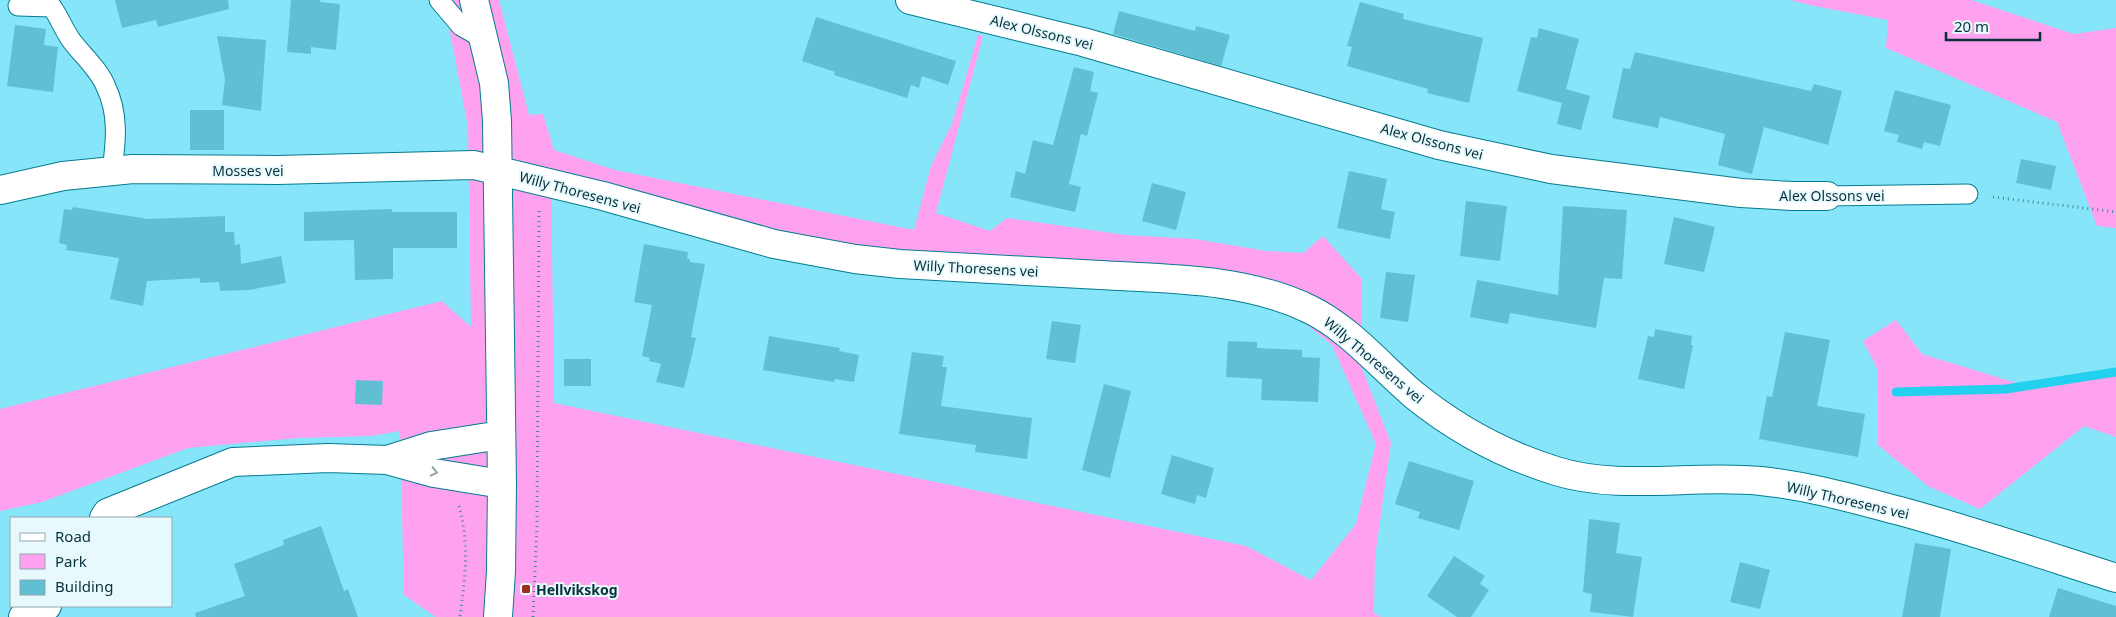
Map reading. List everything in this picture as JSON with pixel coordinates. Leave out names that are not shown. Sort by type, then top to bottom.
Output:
[{"type":"street","points":[[474,0],[494,83],[497,120],[502,484],[501,571],[498,617]]},
{"type":"street","name":"Alex Olssons vei","points":[[910,0],[1083,42],[1439,145],[1496,158],[1551,169],[1741,193],[1827,196]]},
{"type":"street","name":"Mosses vei","points":[[0,190],[63,176],[134,169],[277,170],[474,165],[498,171]]},
{"type":"street","name":"Willy Thoresens vei","points":[[498,171],[603,196],[774,244],[855,259],[900,264],[1200,281],[1260,292],[1309,309],[1324,318],[1345,333],[1414,394],[1460,428],[1492,446],[1556,471],[1602,478],[1754,480],[1811,489],[1940,522],[2116,578]]},
{"type":"street","points":[[387,460],[431,446],[501,436]]},
{"type":"street","points":[[104,517],[106,513],[233,462],[328,458],[387,460],[453,476],[502,484]]},
{"type":"street","points":[[23,617],[45,607]]},
{"type":"lane","points":[[439,0],[461,26],[484,39]]},
{"type":"lane","points":[[18,6],[52,6],[70,39],[106,86],[115,114],[116,131],[112,171]]},
{"type":"lane","name":"Alex Olssons vei","points":[[1827,196],[1968,194]]},
{"type":"path","points":[[533,617],[537,525],[539,180]]},
{"type":"path","points":[[1968,194],[2116,212]]},
{"type":"path","points":[[453,476],[456,497],[465,529],[466,569],[460,617]]},
{"type":"green space","points":[[444,0],[499,0],[529,115],[543,114],[554,150],[615,170],[914,230],[931,166],[952,124],[978,35],[983,36],[936,213],[990,231],[1007,218],[1126,235],[1195,239],[1266,251],[1303,253],[1323,236],[1362,279],[1361,366],[1391,443],[1375,557],[1374,613],[1381,617],[436,617],[404,595],[400,431],[371,436],[298,438],[188,448],[42,502],[0,511],[0,409],[442,301],[471,327],[468,127]],"holes":[[[551,173],[846,248],[1249,278],[1332,345],[1376,444],[1356,524],[1311,580],[1246,546],[554,403]]]},
{"type":"green space","points":[[1790,0],[1971,0],[2074,34],[2116,28],[2116,228],[2097,226],[2057,122],[1886,48],[1888,20]]},
{"type":"green space","points":[[1896,320],[1922,354],[2033,388],[2116,374],[2116,437],[2084,426],[1980,509],[1928,486],[1878,445],[1877,368],[1863,341]]},
{"type":"building","points":[[115,0],[228,0],[229,9],[158,27],[156,20],[122,28]]},
{"type":"building","points":[[291,0],[320,0],[320,2],[340,4],[336,50],[311,47],[311,54],[287,52]]},
{"type":"building","points":[[1360,2],[1404,14],[1403,19],[1483,38],[1469,103],[1427,93],[1428,89],[1347,66],[1352,47],[1347,46]]},
{"type":"building","points":[[1119,11],[1195,31],[1196,26],[1230,35],[1221,66],[1113,34]]},
{"type":"building","points":[[816,17],[956,61],[948,85],[922,76],[919,88],[911,85],[907,98],[834,75],[835,72],[802,61]]},
{"type":"building","points":[[15,25],[46,29],[44,45],[58,47],[53,92],[7,86]]},
{"type":"building","points":[[1539,28],[1579,39],[1566,89],[1590,96],[1581,130],[1557,124],[1562,103],[1517,91],[1531,37],[1537,38]]},
{"type":"building","points":[[217,36],[266,40],[261,111],[222,105],[225,80]]},
{"type":"building","points":[[1635,52],[1811,91],[1814,84],[1842,91],[1828,145],[1764,127],[1752,174],[1718,165],[1725,134],[1660,117],[1658,128],[1612,118],[1623,68],[1630,69]]},
{"type":"building","points":[[1074,67],[1094,72],[1090,91],[1098,93],[1087,136],[1081,134],[1069,184],[1081,187],[1075,212],[1010,197],[1016,171],[1025,174],[1033,140],[1053,145]]},
{"type":"building","points":[[1895,90],[1951,105],[1940,146],[1924,142],[1922,149],[1897,142],[1899,135],[1884,131]]},
{"type":"building","points":[[190,110],[224,110],[224,150],[190,150]]},
{"type":"building","points":[[2021,159],[2056,166],[2051,190],[2016,183]]},
{"type":"building","points":[[1349,171],[1387,179],[1381,209],[1395,212],[1390,239],[1337,228]]},
{"type":"building","points":[[1152,183],[1186,192],[1176,230],[1142,221]]},
{"type":"building","points":[[1466,201],[1507,206],[1500,261],[1460,256]]},
{"type":"building","points":[[1563,206],[1627,210],[1622,279],[1604,278],[1596,328],[1510,313],[1508,324],[1470,317],[1477,280],[1558,295]]},
{"type":"building","points":[[73,207],[148,219],[225,216],[225,232],[234,232],[235,245],[240,244],[241,264],[281,256],[286,283],[249,290],[220,291],[219,282],[200,283],[200,278],[147,281],[143,306],[110,299],[119,258],[66,250],[67,245],[59,243],[64,209],[72,210]]},
{"type":"building","points":[[392,209],[392,212],[457,212],[457,248],[393,248],[393,279],[355,280],[354,240],[304,241],[304,212]]},
{"type":"building","points":[[1674,217],[1715,227],[1704,272],[1664,264]]},
{"type":"building","points":[[644,244],[688,252],[687,259],[690,259],[690,262],[705,264],[691,337],[696,338],[684,388],[656,382],[661,364],[649,361],[650,358],[642,356],[652,305],[634,302]]},
{"type":"building","points":[[1386,272],[1415,275],[1408,322],[1380,318]]},
{"type":"building","points":[[1052,321],[1081,325],[1075,363],[1046,359]]},
{"type":"building","points":[[1655,329],[1692,336],[1691,345],[1693,345],[1684,389],[1638,379],[1648,336],[1654,337]]},
{"type":"building","points":[[1785,332],[1830,340],[1817,406],[1865,414],[1858,457],[1759,439],[1767,396],[1772,397]]},
{"type":"building","points":[[769,336],[840,348],[839,351],[859,355],[854,382],[835,379],[834,382],[763,370]]},
{"type":"building","points":[[1228,341],[1257,342],[1257,348],[1302,350],[1302,357],[1320,358],[1318,402],[1261,400],[1262,379],[1226,377]]},
{"type":"building","points":[[912,352],[944,356],[942,367],[947,367],[941,406],[1032,418],[1027,459],[975,452],[976,445],[899,434]]},
{"type":"building","points":[[564,359],[591,359],[591,386],[564,386]]},
{"type":"building","points":[[356,380],[383,381],[382,405],[355,404]]},
{"type":"building","points":[[1104,384],[1131,391],[1110,478],[1082,470]]},
{"type":"building","points":[[1172,455],[1214,468],[1206,498],[1197,495],[1195,504],[1161,494]]},
{"type":"building","points":[[1409,461],[1474,481],[1459,530],[1418,518],[1420,512],[1395,504]]},
{"type":"building","points":[[1589,519],[1620,523],[1616,553],[1642,557],[1633,617],[1590,612],[1592,594],[1583,592]]},
{"type":"building","points":[[321,526],[344,591],[348,589],[358,617],[196,617],[195,613],[245,596],[234,564],[284,545],[283,540]]},
{"type":"building","points":[[1915,543],[1951,549],[1940,617],[1902,617]]},
{"type":"building","points":[[1454,556],[1485,576],[1480,584],[1489,590],[1471,617],[1457,617],[1427,596]]},
{"type":"building","points":[[1740,562],[1770,570],[1760,609],[1730,602]]},
{"type":"building","points":[[2058,588],[2116,606],[2116,617],[2049,617]]},
{"type":"waterway","points":[[1896,392],[2006,389],[2116,372]]},
{"type":"place","name":"Hellvikskog","points":[[526,589]]}]
